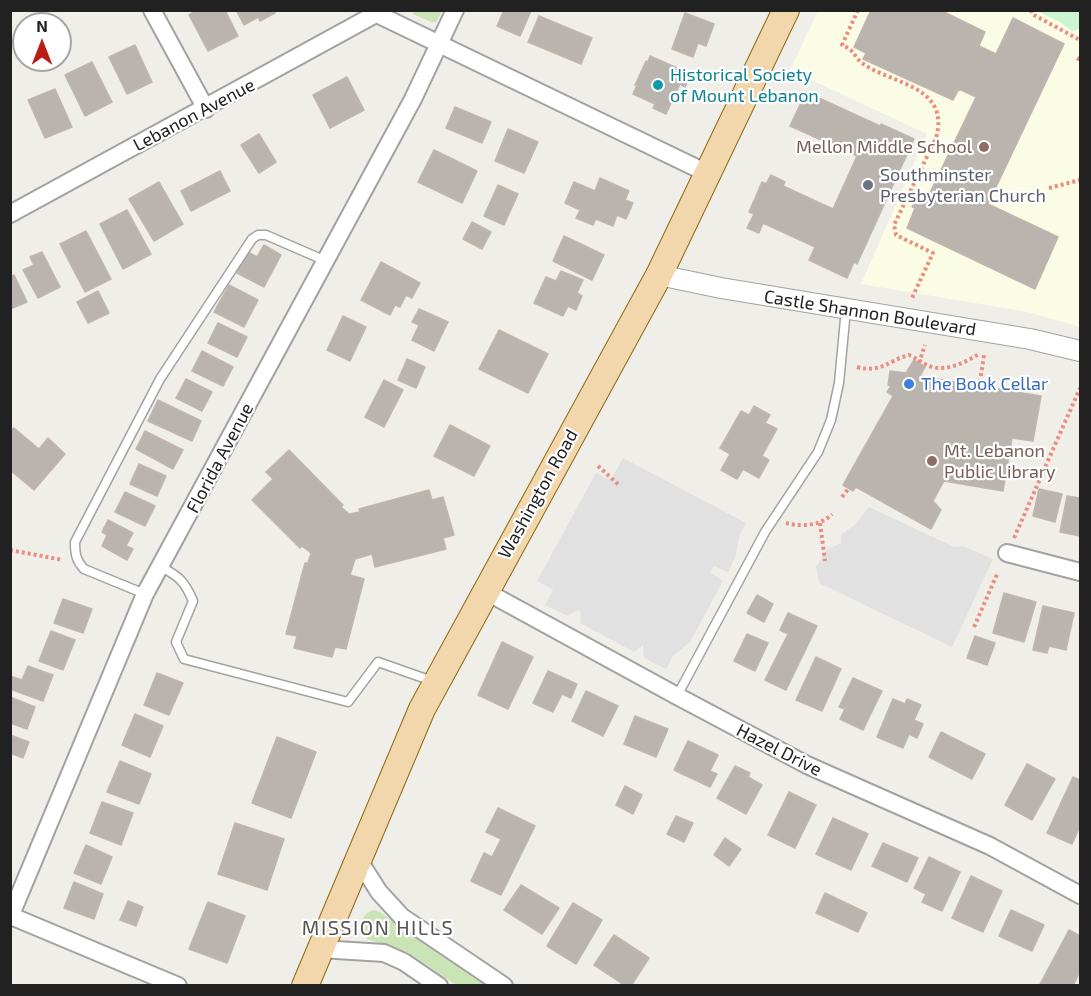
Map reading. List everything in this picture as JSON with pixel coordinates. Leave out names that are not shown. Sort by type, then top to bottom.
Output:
[{"type":"main road","name":"Washington Road","points":[[305,986],[404,748],[435,683],[659,274],[786,10]]},
{"type":"street","points":[[152,10],[206,108]]},
{"type":"street","name":"Florida Avenue","points":[[11,917],[145,594],[413,99],[455,10]]},
{"type":"street","name":"Lebanon Avenue","points":[[10,214],[380,12],[439,44],[709,174]]},
{"type":"street","name":"Castle Shannon Boulevard","points":[[659,274],[721,288],[1030,339],[1080,351]]},
{"type":"street","points":[[1007,553],[1080,572]]},
{"type":"street","name":"Hazel Drive","points":[[485,591],[807,765],[990,846],[1080,895]]},
{"type":"street","points":[[358,859],[379,892],[402,917],[504,986]]},
{"type":"street","points":[[11,917],[178,986]]},
{"type":"street","points":[[320,949],[384,953],[404,962],[439,986]]},
{"type":"lane","points":[[145,594],[84,569],[75,554],[75,542],[160,379],[252,239],[258,235],[266,235],[326,261]]},
{"type":"lane","points":[[676,696],[770,524],[818,452],[831,420],[839,383],[846,308]]},
{"type":"lane","points":[[161,567],[174,574],[186,585],[193,601],[176,642],[184,659],[348,702],[378,662],[435,683]]},
{"type":"path","points":[[849,10],[857,12],[842,45],[853,50],[861,62],[925,94],[936,111],[938,122],[936,138],[894,225],[896,235],[933,253],[912,298]]},
{"type":"path","points":[[944,10],[949,13]]},
{"type":"path","points":[[1031,10],[1032,14],[1080,40]]},
{"type":"path","points":[[1049,188],[1080,180]]},
{"type":"path","points":[[920,361],[925,345]]},
{"type":"path","points":[[857,367],[868,370],[879,369],[909,355],[930,366],[949,367],[982,355],[980,382]]},
{"type":"path","points":[[1011,533],[1016,535],[1080,388]]},
{"type":"path","points":[[598,466],[620,486]]},
{"type":"path","points":[[842,496],[849,488]]},
{"type":"path","points":[[786,523],[799,525],[820,523],[832,514]]},
{"type":"path","points":[[820,523],[825,561]]},
{"type":"path","points":[[10,550],[78,562]]},
{"type":"path","points":[[974,627],[998,573]]},
{"type":"shaded area","points":[[818,11],[1080,11],[1080,327],[1028,312],[861,284],[927,134],[790,70]]},
{"type":"shaded area","points":[[623,458],[746,523],[740,534],[735,558],[728,572],[714,566],[710,572],[723,581],[690,642],[673,656],[666,669],[644,658],[643,645],[634,652],[580,623],[581,612],[577,610],[568,616],[545,605],[553,590],[537,581],[596,473],[611,480]]},
{"type":"shaded area","points":[[869,507],[954,547],[963,546],[993,559],[952,647],[819,583],[816,567],[828,549],[841,543],[841,534],[855,525]]},
{"type":"green space","points":[[413,10],[442,11],[436,22],[431,22],[413,14]]},
{"type":"green space","points":[[1037,11],[1080,11],[1080,29],[1072,31],[1060,22]]},
{"type":"green space","points":[[374,910],[488,985],[456,985],[409,953],[367,939],[360,931],[361,924],[365,915]]},
{"type":"building","points":[[196,10],[225,10],[238,36],[208,51],[189,15]]},
{"type":"building","points":[[236,10],[274,10],[275,13],[260,21],[258,17],[244,25]]},
{"type":"building","points":[[504,10],[531,11],[520,36],[497,26]]},
{"type":"building","name":"Mellon Middle School","points":[[871,10],[940,10],[985,32],[979,46],[996,54],[1013,18],[1064,44],[988,204],[1058,237],[1035,289],[907,228],[918,194],[927,199],[976,97],[959,89],[953,100],[863,59],[866,53],[854,47]]},
{"type":"building","points":[[685,13],[714,24],[706,46],[698,43],[693,57],[672,49]]},
{"type":"building","points":[[539,16],[592,38],[581,64],[528,42]]},
{"type":"building","points":[[135,45],[152,82],[127,94],[109,57]]},
{"type":"building","name":"Historical Society of Mount Lebanon","points":[[650,56],[691,74],[685,87],[680,84],[666,114],[653,108],[655,104],[633,94],[637,85],[635,85]]},
{"type":"building","points":[[92,62],[112,102],[85,116],[65,75]]},
{"type":"building","points":[[347,77],[364,110],[330,128],[313,95]]},
{"type":"building","points":[[55,89],[72,127],[45,138],[28,100]]},
{"type":"building","name":"Southminster Presbyterian Church","points":[[806,92],[914,139],[857,264],[854,262],[847,278],[809,260],[815,247],[763,223],[759,233],[747,228],[754,214],[749,212],[762,182],[766,184],[771,175],[785,182],[783,186],[833,209],[857,156],[790,126]]},
{"type":"building","points":[[455,107],[491,122],[482,143],[446,128]]},
{"type":"building","points":[[508,129],[538,142],[524,173],[495,161]]},
{"type":"building","points":[[259,134],[276,162],[259,173],[241,145]]},
{"type":"building","points":[[434,150],[477,171],[462,203],[418,182]]},
{"type":"building","points":[[220,171],[230,191],[191,211],[181,191]]},
{"type":"building","points":[[600,178],[629,191],[625,200],[633,203],[626,219],[617,215],[613,226],[596,219],[593,225],[576,218],[580,210],[565,203],[574,182],[595,191]]},
{"type":"building","points":[[159,182],[183,224],[154,241],[129,199]]},
{"type":"building","points":[[498,185],[518,194],[504,225],[484,216]]},
{"type":"building","points":[[127,210],[151,254],[123,269],[100,224]]},
{"type":"building","points":[[472,222],[491,232],[482,249],[463,239]]},
{"type":"building","points":[[86,231],[111,279],[85,292],[60,244]]},
{"type":"building","points":[[564,236],[604,255],[592,280],[553,261]]},
{"type":"building","points":[[264,245],[281,255],[264,287],[237,273],[248,252],[257,257]]},
{"type":"building","points":[[42,252],[60,287],[38,298],[23,270],[34,265],[30,257]]},
{"type":"building","points":[[381,262],[420,283],[412,298],[406,295],[400,307],[395,305],[390,315],[361,300]]},
{"type":"building","points":[[561,271],[583,280],[577,293],[582,296],[576,310],[568,306],[563,316],[534,303],[546,277],[556,281]]},
{"type":"building","points":[[14,275],[27,302],[10,309],[10,277]]},
{"type":"building","points":[[229,285],[258,300],[244,327],[214,312]]},
{"type":"building","points":[[98,291],[109,313],[88,323],[77,302]]},
{"type":"building","points":[[419,309],[448,322],[434,351],[412,340],[419,325],[412,322]]},
{"type":"building","points":[[343,316],[366,327],[350,361],[327,350]]},
{"type":"building","points":[[218,323],[247,337],[237,357],[208,343]]},
{"type":"building","points":[[499,330],[548,354],[528,393],[479,369]]},
{"type":"building","points":[[202,351],[233,367],[223,386],[192,371]]},
{"type":"building","points":[[407,359],[425,367],[416,388],[398,380]]},
{"type":"building","name":"Mt. Lebanon Public Library","points":[[914,360],[925,367],[920,376],[1041,396],[1033,441],[1012,438],[1003,491],[944,481],[933,501],[941,510],[931,529],[856,487],[853,491],[843,485],[893,396],[887,392],[891,386],[888,385],[890,371],[906,373]]},
{"type":"building","points":[[186,379],[212,392],[202,411],[176,398]]},
{"type":"building","points":[[384,380],[403,390],[384,427],[365,417]]},
{"type":"building","points":[[158,400],[201,421],[192,441],[148,421]]},
{"type":"building","points":[[754,406],[770,415],[765,423],[777,429],[762,456],[769,460],[759,478],[743,469],[737,479],[721,470],[730,454],[720,448],[741,411],[749,415]]},
{"type":"building","points":[[450,425],[490,446],[474,476],[434,456]]},
{"type":"building","points":[[14,428],[39,449],[48,438],[65,454],[34,490],[10,470],[10,432]]},
{"type":"building","points":[[145,431],[183,450],[173,469],[136,449]]},
{"type":"building","points":[[289,450],[349,514],[360,512],[359,509],[429,490],[432,500],[443,497],[454,535],[443,538],[446,549],[375,567],[372,554],[355,559],[350,575],[364,579],[346,649],[335,647],[332,657],[294,648],[297,636],[286,634],[305,563],[308,563],[311,553],[302,546],[300,548],[252,500],[273,479],[266,472]]},
{"type":"building","points":[[139,464],[166,476],[157,496],[130,484]]},
{"type":"building","points":[[1039,489],[1062,494],[1055,522],[1033,516]]},
{"type":"building","points":[[125,492],[155,506],[145,526],[115,512]]},
{"type":"building","points":[[1067,496],[1080,498],[1080,536],[1060,532]]},
{"type":"building","points":[[108,520],[133,533],[126,546],[133,549],[127,560],[102,546],[107,535],[102,532]]},
{"type":"building","points":[[1004,593],[1036,602],[1024,642],[993,633]]},
{"type":"building","points":[[757,595],[773,604],[764,622],[747,613]]},
{"type":"building","points":[[63,599],[92,609],[83,633],[54,623]]},
{"type":"building","points":[[1043,606],[1074,613],[1066,650],[1049,646],[1047,653],[1033,650]]},
{"type":"building","points":[[788,613],[817,626],[786,690],[765,680],[788,634],[780,630]]},
{"type":"building","points":[[51,631],[75,640],[63,670],[39,661]]},
{"type":"building","points":[[747,634],[768,643],[755,671],[734,661]]},
{"type":"building","points":[[975,636],[995,643],[987,665],[967,658]]},
{"type":"building","points":[[502,642],[533,657],[508,709],[478,695]]},
{"type":"building","points":[[816,657],[841,669],[822,711],[796,700]]},
{"type":"building","points":[[28,666],[53,675],[43,701],[10,689],[10,676],[22,680]]},
{"type":"building","points":[[548,671],[577,684],[571,698],[562,694],[553,712],[533,703]]},
{"type":"building","points":[[157,673],[183,683],[169,715],[144,705]]},
{"type":"building","points":[[853,678],[882,691],[863,730],[840,719],[845,709],[839,707]]},
{"type":"building","points":[[586,691],[618,706],[603,736],[572,721]]},
{"type":"building","points":[[10,697],[35,707],[27,729],[10,723]]},
{"type":"building","points":[[893,699],[905,704],[907,699],[921,705],[914,720],[923,724],[917,738],[909,734],[903,748],[877,737]]},
{"type":"building","points":[[135,714],[163,726],[150,757],[122,745]]},
{"type":"building","points":[[635,716],[668,729],[656,757],[624,744]]},
{"type":"building","points":[[941,732],[985,754],[972,779],[929,757]]},
{"type":"building","points":[[10,735],[29,742],[23,758],[10,753]]},
{"type":"building","points":[[277,737],[316,752],[291,818],[252,803]]},
{"type":"building","points":[[688,741],[718,755],[710,771],[717,774],[710,787],[674,770]]},
{"type":"building","points":[[120,761],[151,774],[139,804],[107,792]]},
{"type":"building","points":[[1027,764],[1055,779],[1032,820],[1005,805]]},
{"type":"building","points":[[735,766],[750,773],[748,777],[762,785],[746,814],[717,798]]},
{"type":"building","points":[[1073,777],[1080,780],[1080,826],[1072,844],[1047,833]]},
{"type":"building","points":[[625,786],[642,795],[633,814],[616,805]]},
{"type":"building","points":[[789,792],[816,805],[795,848],[768,835]]},
{"type":"building","points":[[102,802],[133,813],[121,845],[90,833]]},
{"type":"building","points":[[498,808],[535,826],[501,895],[471,881],[484,853],[492,857],[501,839],[486,832]]},
{"type":"building","points":[[676,816],[693,823],[684,842],[667,834]]},
{"type":"building","points":[[833,818],[868,834],[851,870],[816,854]]},
{"type":"building","points":[[235,823],[284,839],[267,890],[218,874]]},
{"type":"building","points":[[725,838],[741,849],[729,866],[714,855]]},
{"type":"building","points":[[883,843],[918,858],[907,882],[872,866]]},
{"type":"building","points":[[86,845],[112,857],[101,884],[74,873]]},
{"type":"building","points":[[929,857],[960,872],[942,911],[922,902],[926,894],[914,888]]},
{"type":"building","points":[[971,876],[1002,891],[983,932],[952,918]]},
{"type":"building","points":[[74,882],[103,894],[94,919],[64,908]]},
{"type":"building","points":[[521,885],[559,908],[542,934],[504,910]]},
{"type":"building","points":[[825,893],[867,913],[858,932],[816,913]]},
{"type":"building","points":[[128,901],[143,907],[136,926],[120,920]]},
{"type":"building","points":[[208,902],[245,916],[227,963],[189,949]]},
{"type":"building","points":[[573,903],[602,920],[576,964],[547,946]]},
{"type":"building","points":[[1011,910],[1044,925],[1032,951],[999,936]]},
{"type":"building","points":[[1069,930],[1080,936],[1080,971],[1073,986],[1039,986]]},
{"type":"building","points":[[614,935],[649,958],[631,986],[626,986],[594,965]]},
{"type":"place","name":"Historical Society of Mount Lebanon","points":[[658,85]]},
{"type":"place","name":"Mellon Middle School","points":[[984,147]]},
{"type":"place","name":"Southminster Presbyterian Church","points":[[868,185]]},
{"type":"place","name":"The Book Cellar","points":[[909,384]]},
{"type":"place","name":"Mt. Lebanon Public Library","points":[[932,461]]},
{"type":"district","name":"MISSION HILLS","points":[[378,928]]}]
